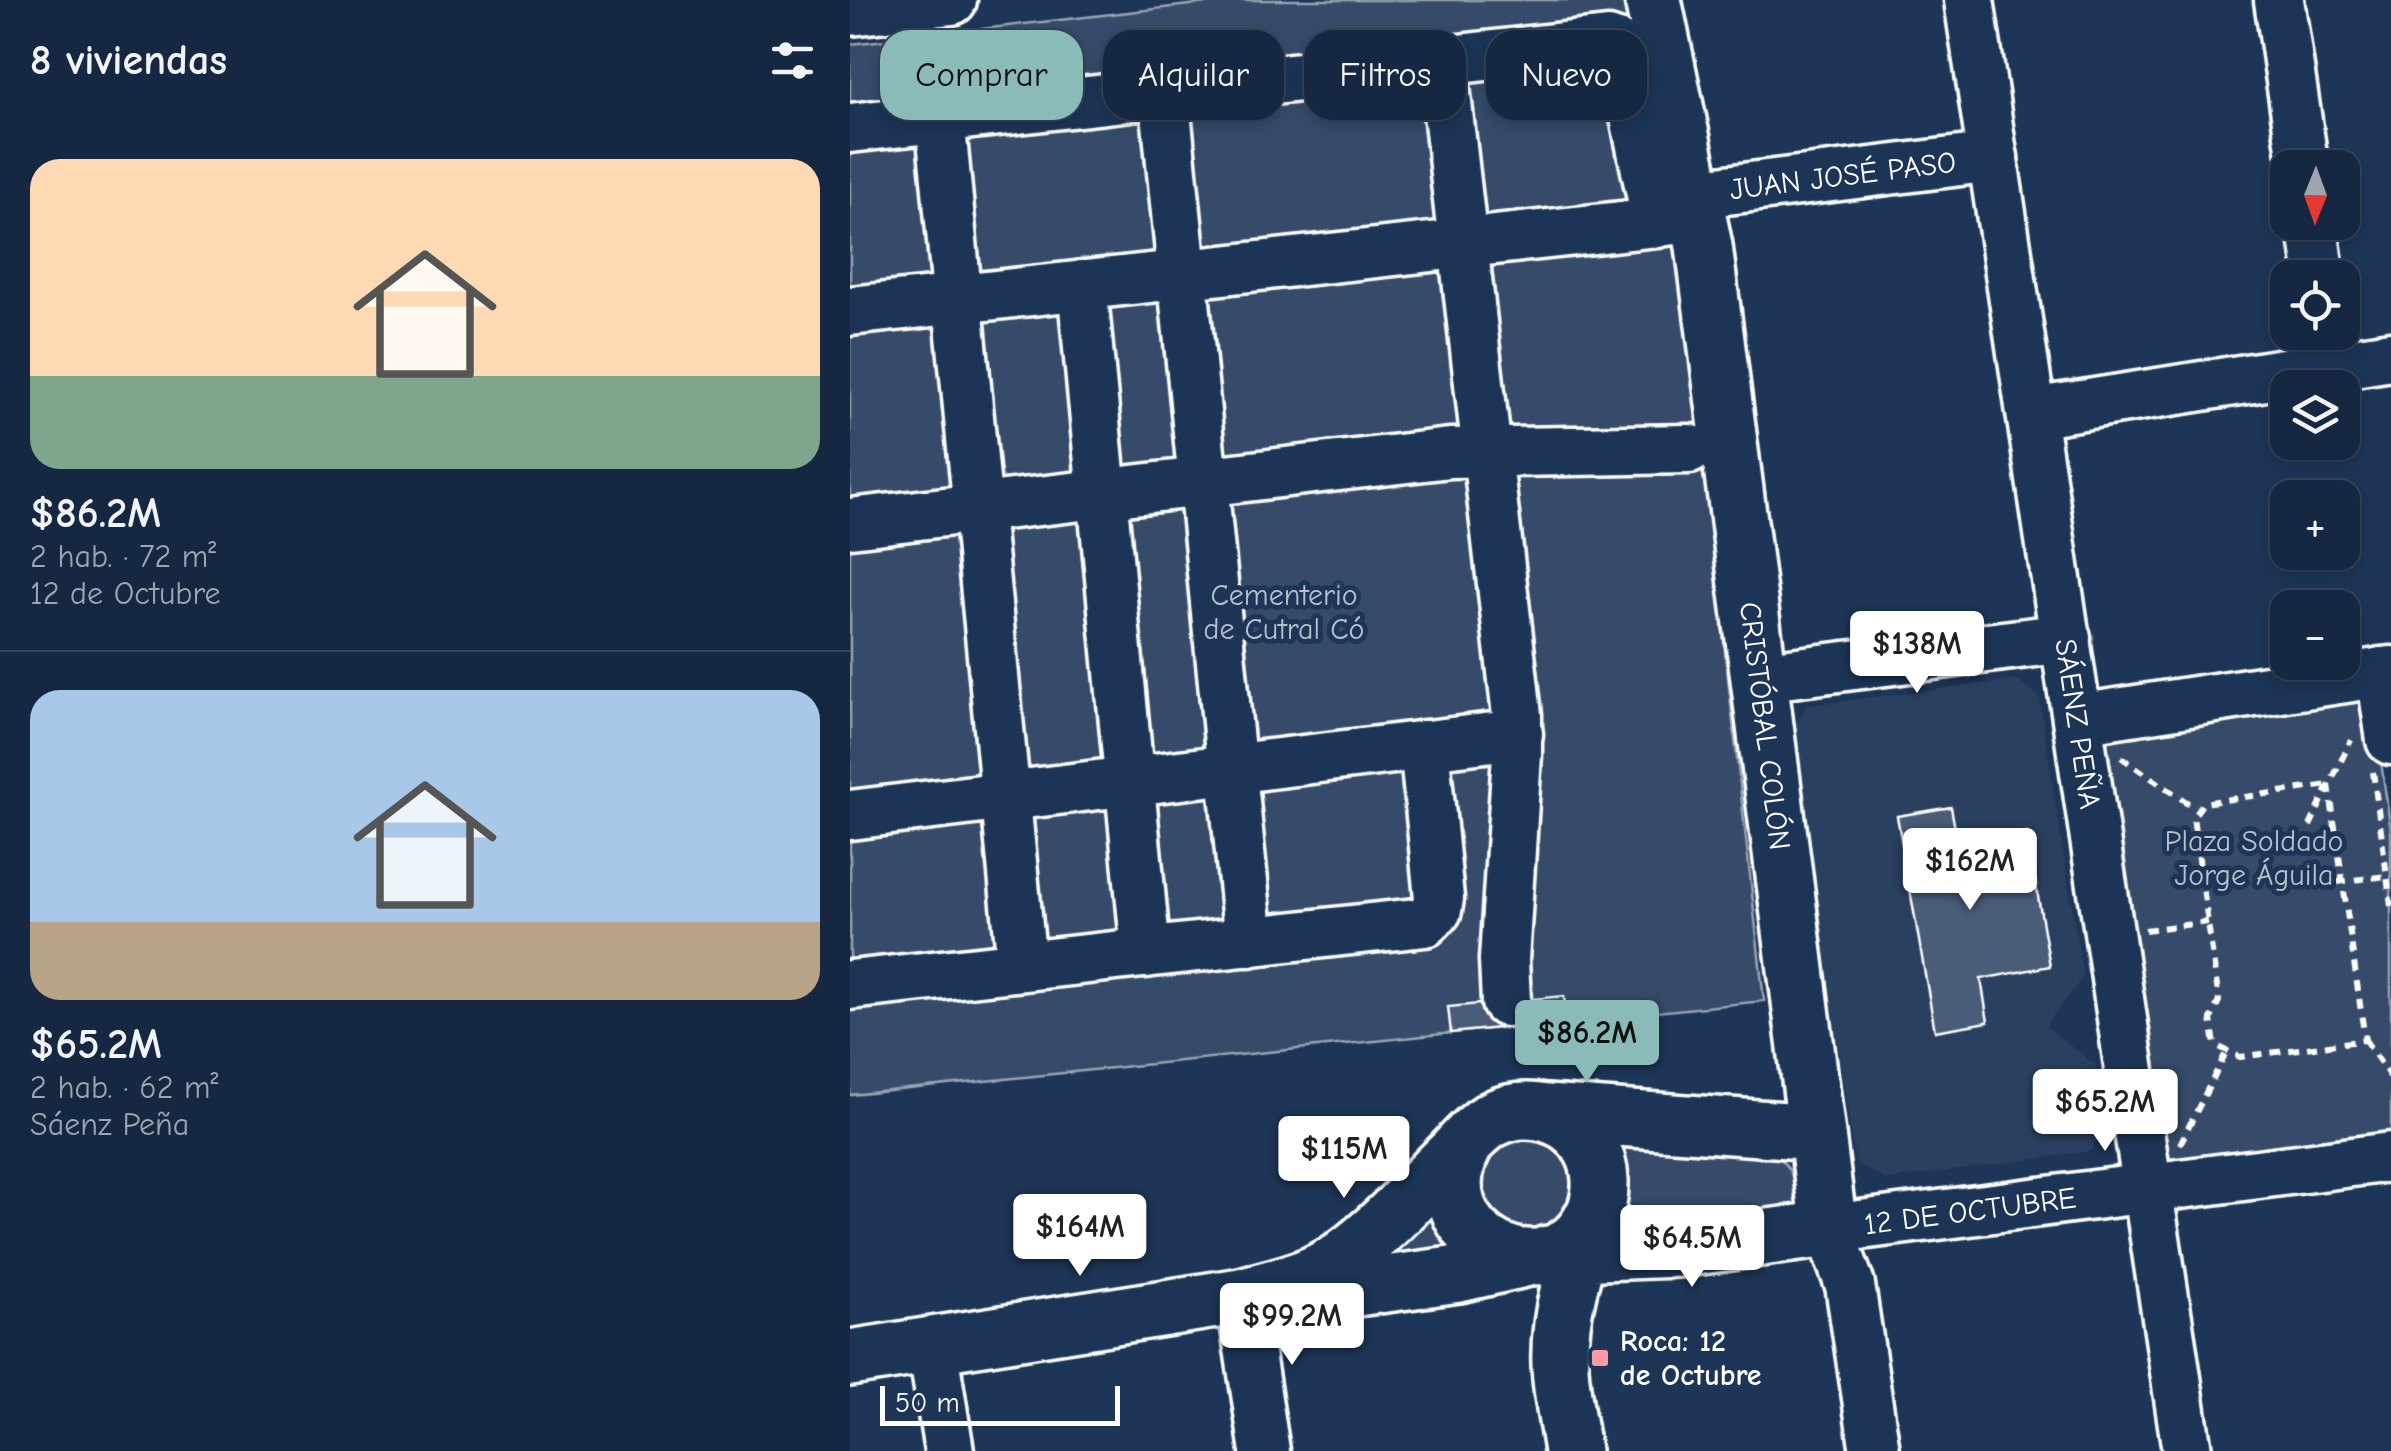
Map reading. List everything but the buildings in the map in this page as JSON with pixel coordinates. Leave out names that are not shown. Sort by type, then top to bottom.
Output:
[{"type":"main road","name":"CRISTÓBAL COLÓN","points":[[1654,0],[1683,212],[1758,677],[1829,1229]]},
{"type":"main road","name":"12 DE OCTUBRE","points":[[1242,1296],[1305,1278],[1340,1260],[1476,1130],[1502,1115],[1531,1111],[1816,1132]]},
{"type":"main road","points":[[1546,1113],[1572,1126],[1591,1148],[1600,1176],[1598,1204],[1541,1249],[1532,1300],[1560,1368],[1572,1451]]},
{"type":"main road","points":[[1466,1142],[1454,1170],[1455,1199],[1467,1226],[1541,1249]]},
{"type":"main road","name":"12 DE OCTUBRE","points":[[850,1358],[1242,1296],[1349,1289],[1459,1274],[1541,1249],[1678,1249],[1829,1229]]},
{"type":"street","points":[[850,12],[952,0]]},
{"type":"street","name":"SÁENZ PEÑA","points":[[1969,0],[2078,719],[2161,1172],[2188,1451]]},
{"type":"street","points":[[2279,0],[2301,150]]},
{"type":"street","points":[[1466,57],[1602,42],[1617,45],[1683,212]]},
{"type":"street","points":[[850,128],[915,120]]},
{"type":"street","points":[[940,120],[1022,966]]},
{"type":"street","points":[[1167,120],[1248,942]]},
{"type":"street","points":[[1449,120],[1518,734],[1504,960],[1506,1002]]},
{"type":"street","name":"JUAN JOSÉ PASO","points":[[850,311],[1463,244],[1683,212],[1993,157]]},
{"type":"street","points":[[1082,286],[1146,952]]},
{"type":"street","points":[[2032,413],[2325,350]]},
{"type":"street","points":[[2339,350],[2391,356]]},
{"type":"street","points":[[850,523],[1487,452],[1689,448]]},
{"type":"street","points":[[1758,677],[2066,638]]},
{"type":"street","points":[[2078,719],[2386,672],[2373,744]]},
{"type":"street","points":[[850,815],[1518,734]]},
{"type":"street","points":[[850,985],[1420,923],[1434,915],[1438,898],[1424,745]]},
{"type":"street","name":"12 DE OCTUBRE","points":[[1829,1229],[2161,1172],[2391,1157]]},
{"type":"street","name":"CRISTÓBAL COLÓN","points":[[1829,1229],[1850,1285],[1876,1451]]},
{"type":"street","points":[[1242,1296],[1265,1451]]},
{"type":"street","points":[[932,1345],[950,1451]]},
{"type":"path","points":[[2310,826],[2330,785],[2373,744]]},
{"type":"path","points":[[2373,744],[2391,906]]},
{"type":"path","points":[[2112,762],[2113,751],[2198,810]]},
{"type":"path","points":[[2330,785],[2203,803],[2193,817],[2219,1000],[2211,1020],[2215,1045],[2240,1057],[2365,1040]]},
{"type":"path","points":[[2330,785],[2365,1040],[2391,1078]]},
{"type":"path","points":[[2319,884],[2387,876]]},
{"type":"path","points":[[2136,931],[2208,922]]},
{"type":"path","points":[[2161,1172],[2227,1051]]},
{"type":"shaded area","points":[[2016,680],[2039,697],[2083,977],[2045,1026],[2096,1065],[2106,1129],[2090,1151],[1887,1180],[1855,1163],[1792,728],[1807,705]]},
{"type":"green space","name":"Cementerio de Cutral Có","points":[[1233,0],[1625,0],[1632,30],[1486,30],[1486,120],[1647,120],[1647,97],[1679,237],[1764,1001],[850,1095],[850,44],[880,41],[880,120],[1083,120],[1083,30],[972,30]]},
{"type":"green space","name":"Plaza Soldado Jorge Águila","points":[[2372,700],[2391,831],[2391,1138],[2170,1164],[2164,1160],[2103,746],[2113,737]]},
{"type":"green space","points":[[1537,1131],[1575,1163],[1575,1190],[1563,1215],[1530,1233],[1487,1217],[1474,1173],[1490,1144]]},
{"type":"green space","points":[[1606,1135],[1776,1154],[1793,1177],[1797,1206],[1597,1242]]},
{"type":"green space","points":[[1433,1200],[1464,1252],[1363,1272]]},
{"type":"place","name":"Roca: 12 de Octubre","points":[[1600,1358]]}]
